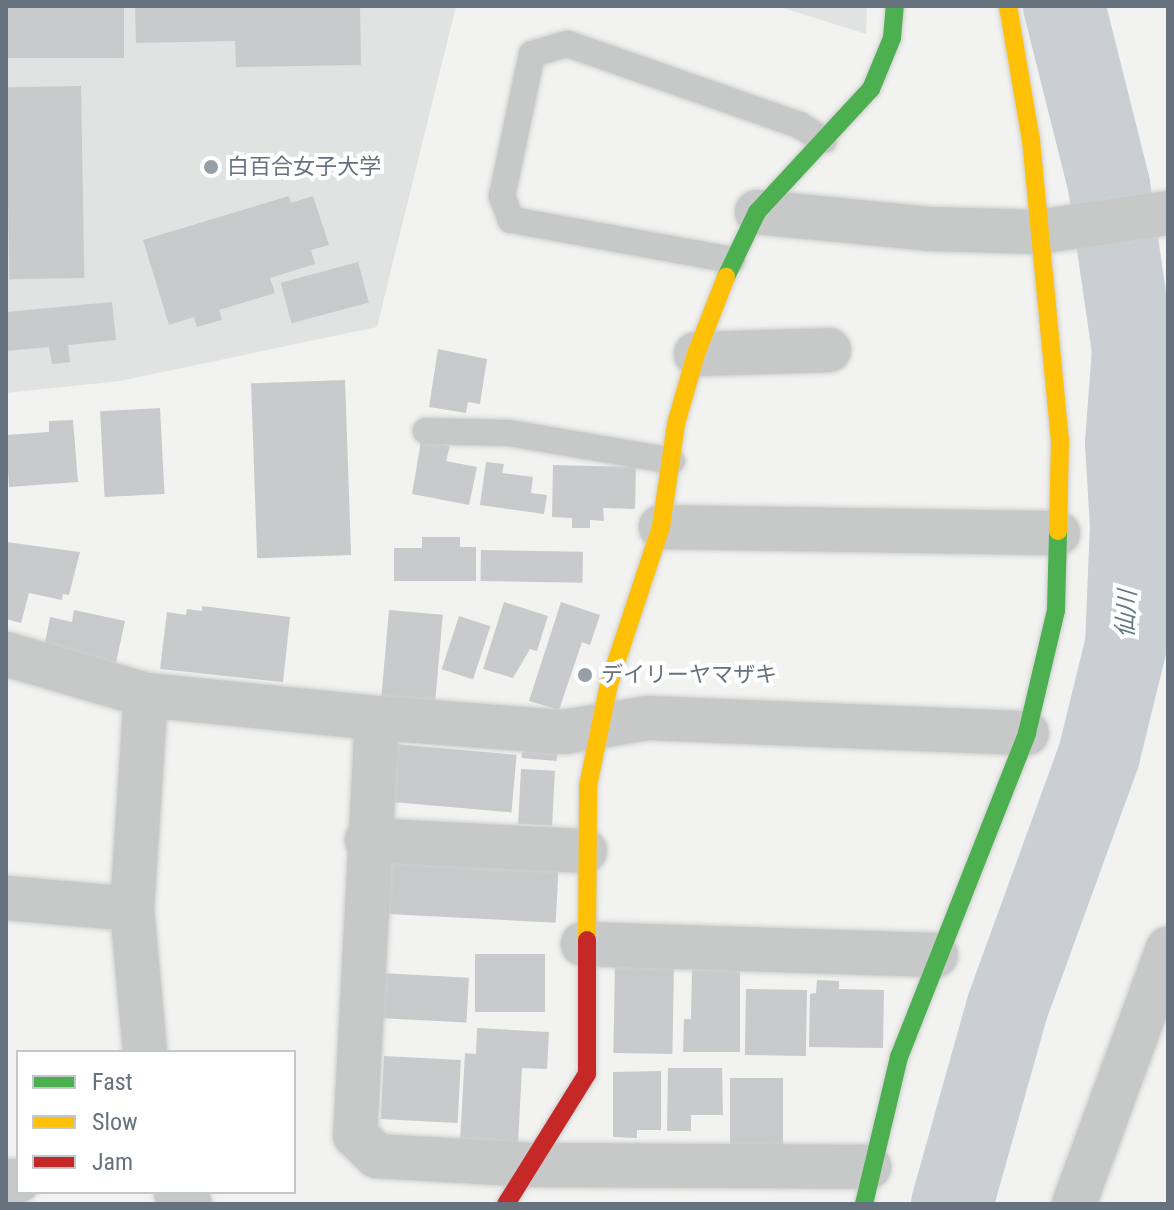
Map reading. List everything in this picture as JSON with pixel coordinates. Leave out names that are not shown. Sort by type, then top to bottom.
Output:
[{"type":"street","points":[[506,1204],[587,1074],[583,944],[588,786],[599,727],[661,527],[696,354],[732,260],[757,212],[788,173],[824,140],[871,89],[892,38],[895,6]]},
{"type":"street","points":[[377,718],[367,840],[355,1135],[377,1156],[866,1186],[899,1057],[936,955],[1027,733],[1056,610],[1060,441],[1052,230],[1031,140],[1008,6]]},
{"type":"street","points":[[757,212],[931,229],[1052,230],[1157,213]]},
{"type":"street","points":[[696,354],[829,350]]},
{"type":"street","points":[[661,527],[1058,533]]},
{"type":"street","points":[[6,654],[146,695],[377,718],[564,732],[648,718],[1027,733]]},
{"type":"street","points":[[145,1050],[132,909],[146,695]]},
{"type":"street","points":[[367,840],[585,851]]},
{"type":"street","points":[[6,898],[132,909]]},
{"type":"street","points":[[583,944],[936,955]]},
{"type":"street","points":[[1074,1204],[1168,949]]},
{"type":"lane","points":[[732,260],[511,220],[502,196],[532,54],[568,44],[799,125],[824,140]]},
{"type":"lane","points":[[426,431],[509,433],[672,461]]},
{"type":"shaded area","name":"白百合女子大学","points":[[6,6],[456,6],[377,327],[120,381],[6,393]]},
{"type":"shaded area","points":[[777,6],[867,6],[866,34]]},
{"type":"building","points":[[6,6],[124,6],[124,58],[6,58]]},
{"type":"building","points":[[135,6],[360,6],[361,65],[236,67],[235,41],[136,43]]},
{"type":"building","points":[[81,86],[84,278],[9,279],[6,87]]},
{"type":"building","points":[[289,196],[291,203],[313,196],[329,245],[311,250],[315,264],[270,278],[275,293],[219,310],[222,320],[197,327],[194,317],[169,325],[143,240]]},
{"type":"building","points":[[358,262],[369,303],[292,323],[281,283]]},
{"type":"building","points":[[112,302],[116,340],[68,345],[70,362],[52,364],[49,347],[6,351],[6,312]]},
{"type":"building","points":[[438,349],[487,359],[480,404],[468,402],[466,413],[429,407]]},
{"type":"building","points":[[345,380],[351,555],[257,558],[251,383]]},
{"type":"building","points":[[160,408],[165,494],[105,497],[100,411]]},
{"type":"building","points":[[73,420],[78,482],[9,487],[6,435],[49,432],[49,421]]},
{"type":"building","points":[[421,441],[450,446],[446,461],[477,467],[469,505],[412,494]]},
{"type":"building","points":[[486,462],[504,464],[502,473],[533,477],[531,493],[547,495],[544,514],[480,505]]},
{"type":"building","points":[[553,465],[636,467],[635,509],[603,508],[604,521],[590,520],[590,528],[572,528],[572,518],[552,517]]},
{"type":"building","points":[[422,537],[460,537],[460,547],[476,547],[476,581],[394,581],[394,548],[422,548]]},
{"type":"building","points":[[6,542],[80,552],[69,595],[63,594],[62,600],[29,593],[21,623],[6,619]]},
{"type":"building","points":[[481,550],[583,552],[582,583],[480,581]]},
{"type":"building","points":[[504,602],[548,616],[537,651],[530,649],[513,678],[483,669]]},
{"type":"building","points":[[561,602],[600,615],[590,645],[582,642],[559,710],[529,701]]},
{"type":"building","points":[[202,606],[290,617],[283,682],[160,669],[167,612],[186,615],[187,609],[202,611]]},
{"type":"building","points":[[74,610],[125,621],[116,663],[44,648],[50,617],[72,622]]},
{"type":"building","points":[[389,610],[443,615],[435,707],[381,703]]},
{"type":"building","points":[[459,616],[490,626],[473,679],[442,669]]},
{"type":"building","points":[[523,742],[558,745],[556,761],[522,758]]},
{"type":"building","points":[[394,744],[517,755],[511,812],[389,802]]},
{"type":"building","points":[[521,769],[555,771],[552,826],[518,824]]},
{"type":"building","points":[[390,855],[559,864],[556,923],[387,914]]},
{"type":"building","points":[[475,954],[545,954],[545,1012],[475,1012]]},
{"type":"building","points":[[615,962],[674,963],[672,1054],[613,1053]]},
{"type":"building","points":[[692,970],[740,971],[740,1052],[683,1052],[684,1019],[691,1019]]},
{"type":"building","points":[[380,973],[469,978],[467,1023],[378,1018]]},
{"type":"building","points":[[817,980],[839,981],[839,989],[884,990],[883,1048],[809,1047],[810,994],[816,993]]},
{"type":"building","points":[[746,989],[807,990],[806,1056],[745,1055]]},
{"type":"building","points":[[477,1028],[549,1032],[547,1069],[522,1068],[518,1144],[460,1141],[465,1053],[476,1054]]},
{"type":"building","points":[[384,1056],[461,1060],[458,1123],[381,1119]]},
{"type":"building","points":[[668,1068],[722,1068],[723,1115],[691,1115],[691,1131],[667,1131]]},
{"type":"building","points":[[661,1071],[661,1130],[637,1130],[637,1138],[613,1137],[613,1072]]},
{"type":"building","points":[[730,1078],[783,1078],[783,1147],[730,1147]]},
{"type":"waterway","name":"仙川","points":[[952,1204],[1007,1008],[1099,755],[1126,645],[1131,527],[1126,443],[1133,350],[1109,185],[1064,6]]},
{"type":"traffic: fast","points":[[726,277],[757,212],[871,89],[892,38],[895,6]]},
{"type":"traffic: fast","points":[[864,1204],[899,1057],[1027,733],[1056,610],[1058,531]]},
{"type":"traffic: slow","points":[[1008,6],[1031,140],[1060,441],[1058,531]]},
{"type":"traffic: slow","points":[[587,940],[588,786],[609,684],[661,527],[676,424],[696,354],[726,277]]},
{"type":"traffic: jam","points":[[506,1204],[587,1074],[587,940]]},
{"type":"place","name":"白百合女子大学","points":[[211,167]]},
{"type":"place","name":"デイリーヤマザキ","points":[[585,675]]}]
